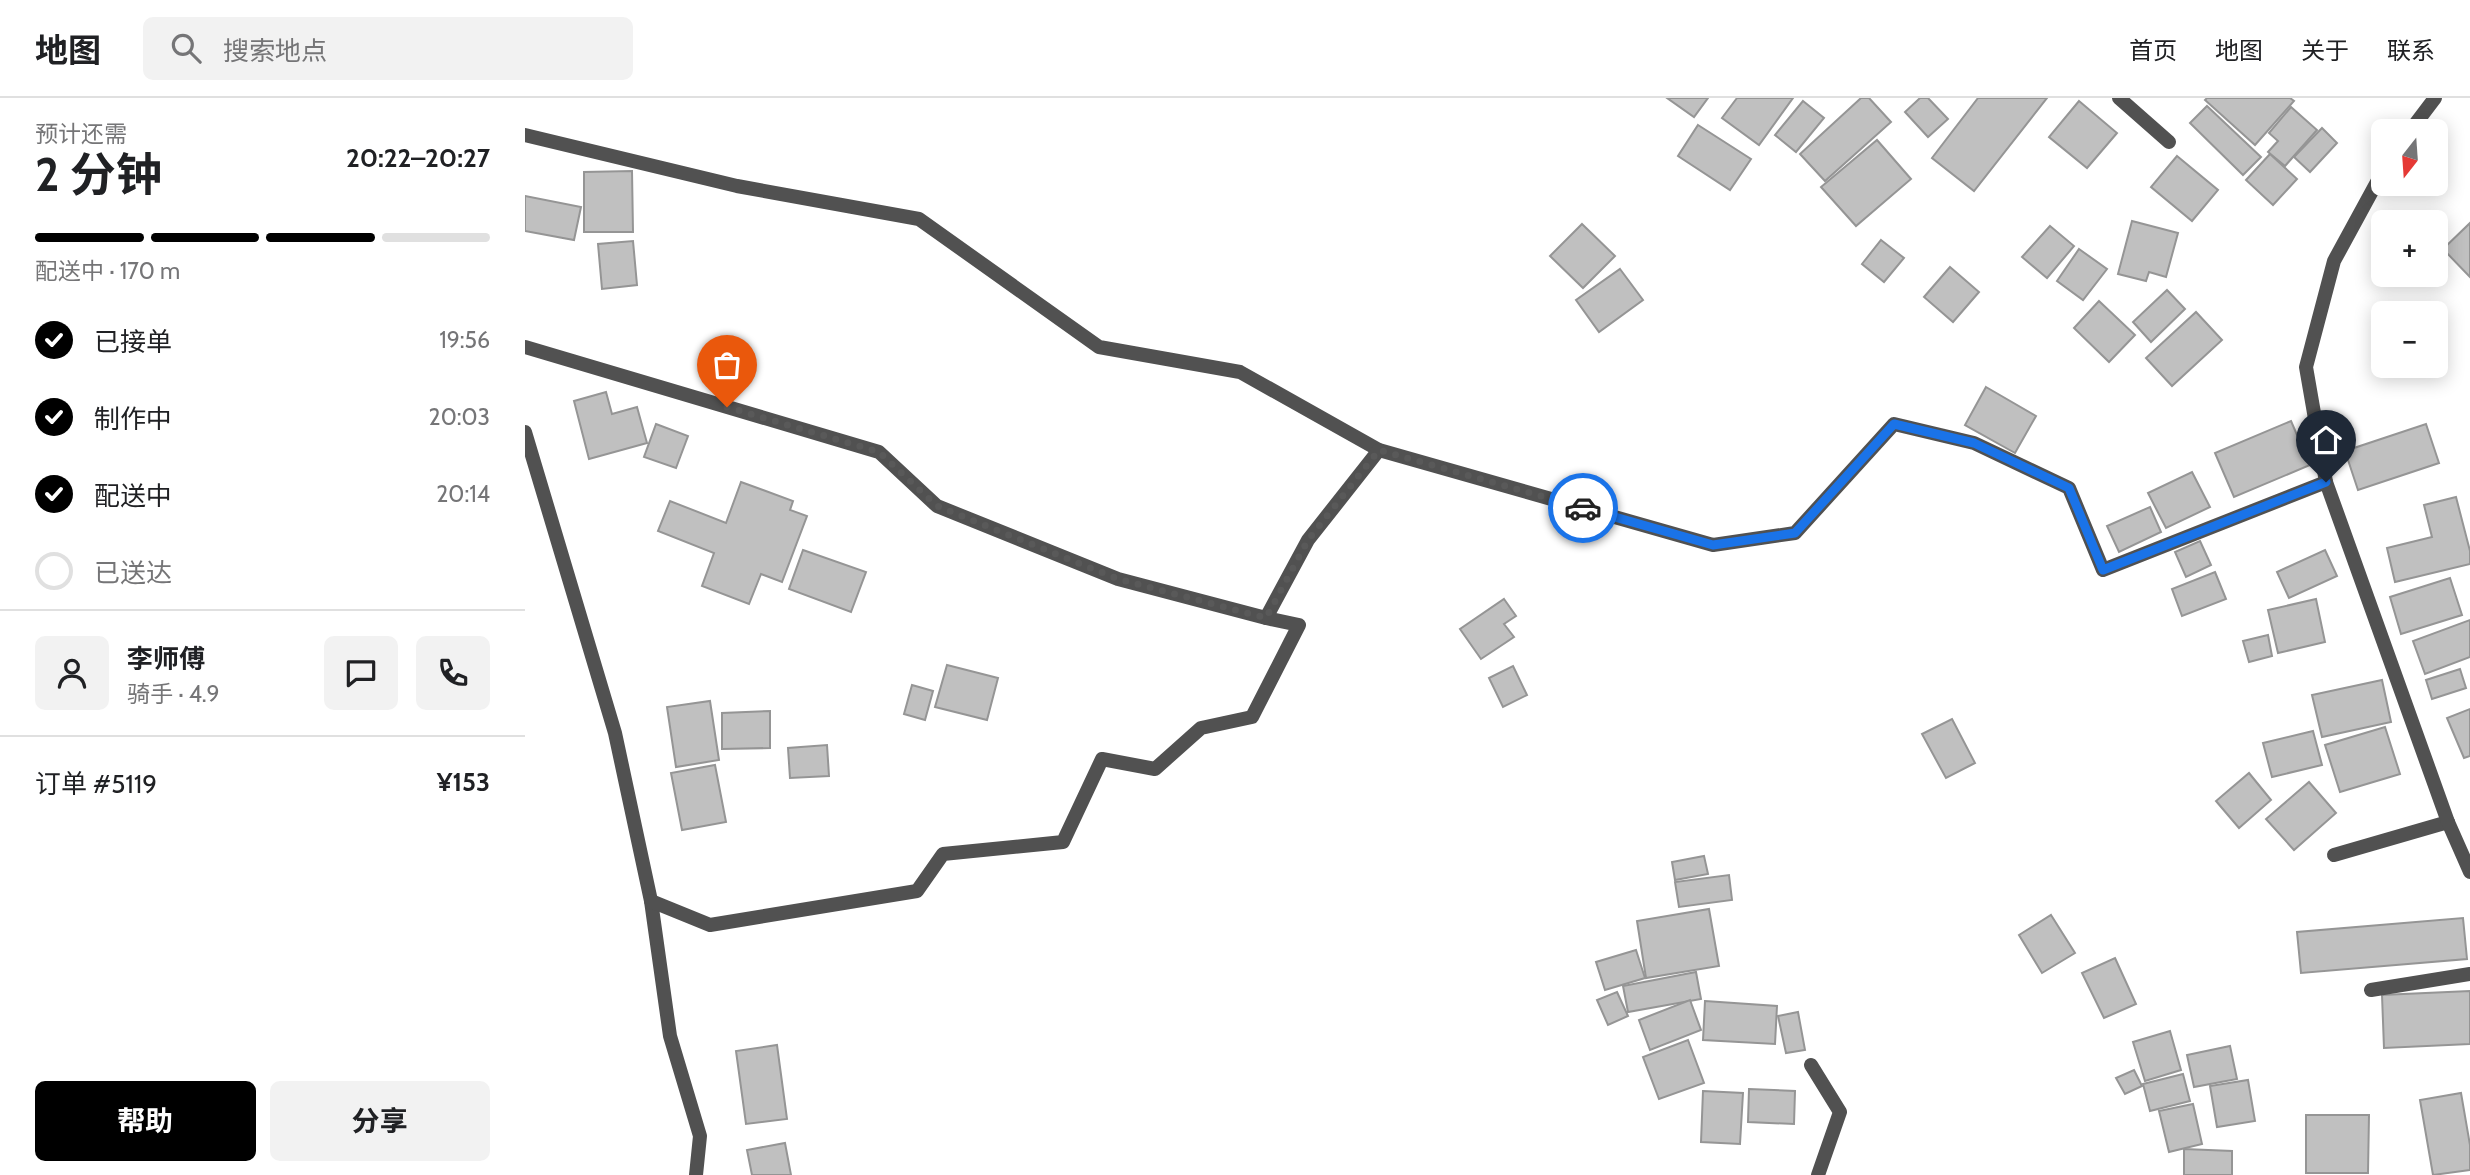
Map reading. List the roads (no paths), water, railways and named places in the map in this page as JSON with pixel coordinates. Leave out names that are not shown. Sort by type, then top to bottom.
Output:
[{"type":"street","points":[[2119,98],[2169,142]]},
{"type":"street","points":[[2417,119],[2429,100]]},
{"type":"street","points":[[525,135],[737,186],[919,219],[1099,347],[1240,372],[1379,450],[1713,545],[1795,533],[1894,424],[1974,443],[2069,488],[2103,570],[2326,482]]},
{"type":"street","points":[[2371,194],[2334,261],[2305,367],[2326,482],[2448,822],[2470,872]]},
{"type":"street","points":[[525,347],[879,452],[937,506],[1118,579],[1299,625],[1252,717],[1201,728],[1155,769],[1102,759],[1063,842],[943,854],[917,891],[710,925],[651,901]]},
{"type":"street","points":[[525,432],[615,733],[651,901],[670,1036],[700,1136],[696,1175]]},
{"type":"street","points":[[1266,618],[1308,540],[1379,450]]},
{"type":"street","points":[[2334,855],[2448,822]]},
{"type":"street","points":[[2371,990],[2470,974]]},
{"type":"street","points":[[1811,1065],[1840,1112],[1818,1175]]}]
